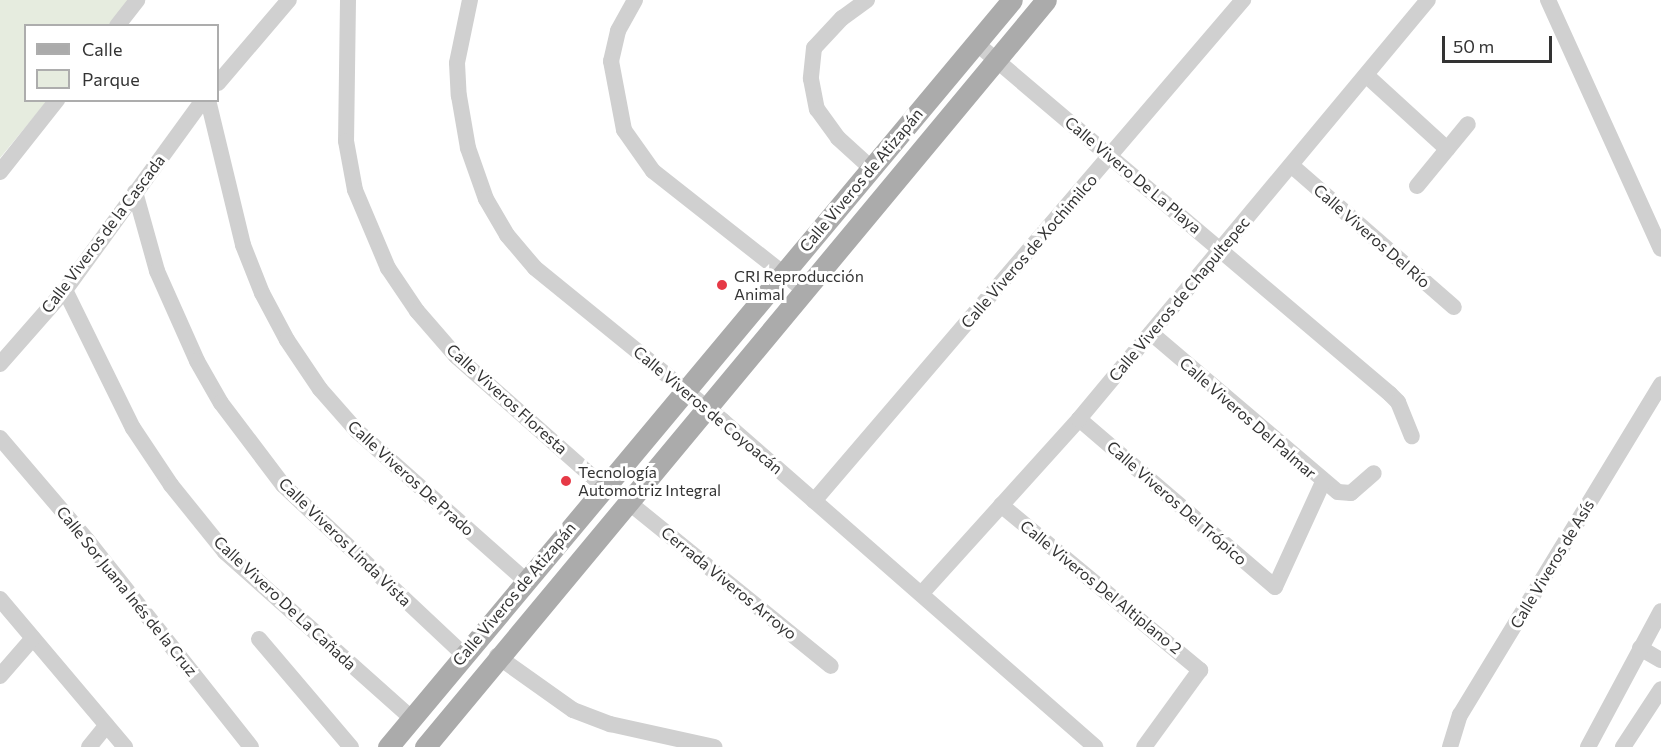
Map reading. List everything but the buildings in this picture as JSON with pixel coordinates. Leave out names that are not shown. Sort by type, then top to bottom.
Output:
[{"type":"main road","name":"Calle Viveros de Atizapán","points":[[388,747],[603,486],[1012,0]]},
{"type":"main road","name":"Calle Viveros de Atizapán","points":[[425,747],[497,656],[1046,0]]},
{"type":"street","points":[[119,24],[137,0]]},
{"type":"street","points":[[219,82],[289,0]]},
{"type":"street","name":"Calle Viveros Floresta","points":[[348,0],[346,141],[355,190],[388,268],[417,311],[456,356],[603,486]]},
{"type":"street","name":"Calle Viveros de Coyoacán","points":[[470,0],[457,63],[459,96],[468,148],[486,199],[507,235],[535,268],[706,407],[922,592],[1095,747]]},
{"type":"street","points":[[635,0],[618,31],[611,61],[624,130],[653,171],[804,290]]},
{"type":"street","points":[[867,0],[842,18],[814,48],[811,79],[817,109],[838,138],[871,168]]},
{"type":"street","name":"Calle Viveros de Xochimilco","points":[[814,501],[1112,156],[1243,0]]},
{"type":"street","name":"Calle Viveros de Chapultepec","points":[[922,592],[1079,419],[1428,0]]},
{"type":"street","points":[[1548,0],[1661,249]]},
{"type":"street","name":"Calle Vivero De La Playa","points":[[976,43],[1221,248],[1390,394],[1398,402],[1412,436]]},
{"type":"street","points":[[1366,75],[1447,149]]},
{"type":"street","points":[[0,172],[55,102]]},
{"type":"street","name":"Calle Viveros de la Cascada","points":[[0,364],[65,290],[202,102]]},
{"type":"street","name":"Calle Viveros De Prado","points":[[208,102],[243,245],[262,293],[287,340],[320,389],[356,430],[525,580]]},
{"type":"street","points":[[1417,186],[1468,124]]},
{"type":"street","name":"Calle Viveros Del Río","points":[[1291,165],[1454,307]]},
{"type":"street","name":"Calle Viveros Linda Vista","points":[[135,192],[157,271],[197,361],[227,411],[283,485],[464,655]]},
{"type":"street","name":"Calle Vivero De La Cañada","points":[[65,290],[133,428],[171,485],[225,552],[411,718]]},
{"type":"street","name":"Calle Viveros Del Palmar","points":[[1150,333],[1323,482],[1338,492],[1351,493],[1374,473]]},
{"type":"street","name":"Calle Viveros de Asís","points":[[1450,747],[1460,715],[1661,384]]},
{"type":"street","name":"Calle Viveros Del Trópico","points":[[1079,419],[1275,586],[1323,482]]},
{"type":"street","name":"Calle Sor Juana Inés de la Cruz","points":[[0,438],[87,540],[251,747]]},
{"type":"street","name":"Cerrada Viveros Arroyo","points":[[627,501],[831,666]]},
{"type":"street","name":"Calle Viveros Del Altiplano 2","points":[[1001,505],[1200,670],[1144,747]]},
{"type":"street","points":[[0,599],[125,747]]},
{"type":"street","points":[[1588,747],[1661,611]]},
{"type":"street","points":[[0,676],[33,638]]},
{"type":"street","points":[[260,639],[351,747]]},
{"type":"street","points":[[1640,648],[1661,660]]},
{"type":"street","points":[[497,656],[573,710],[610,724],[714,747]]},
{"type":"street","points":[[1623,747],[1661,689]]},
{"type":"street","points":[[88,747],[107,725]]},
{"type":"green space","points":[[0,0],[130,0],[110,24],[24,24],[24,102],[46,102],[0,158]]},
{"type":"place","name":"CRI Reproducción Animal","points":[[722,285]]},
{"type":"place","name":"Tecnología Automotriz Integral","points":[[566,481]]}]
